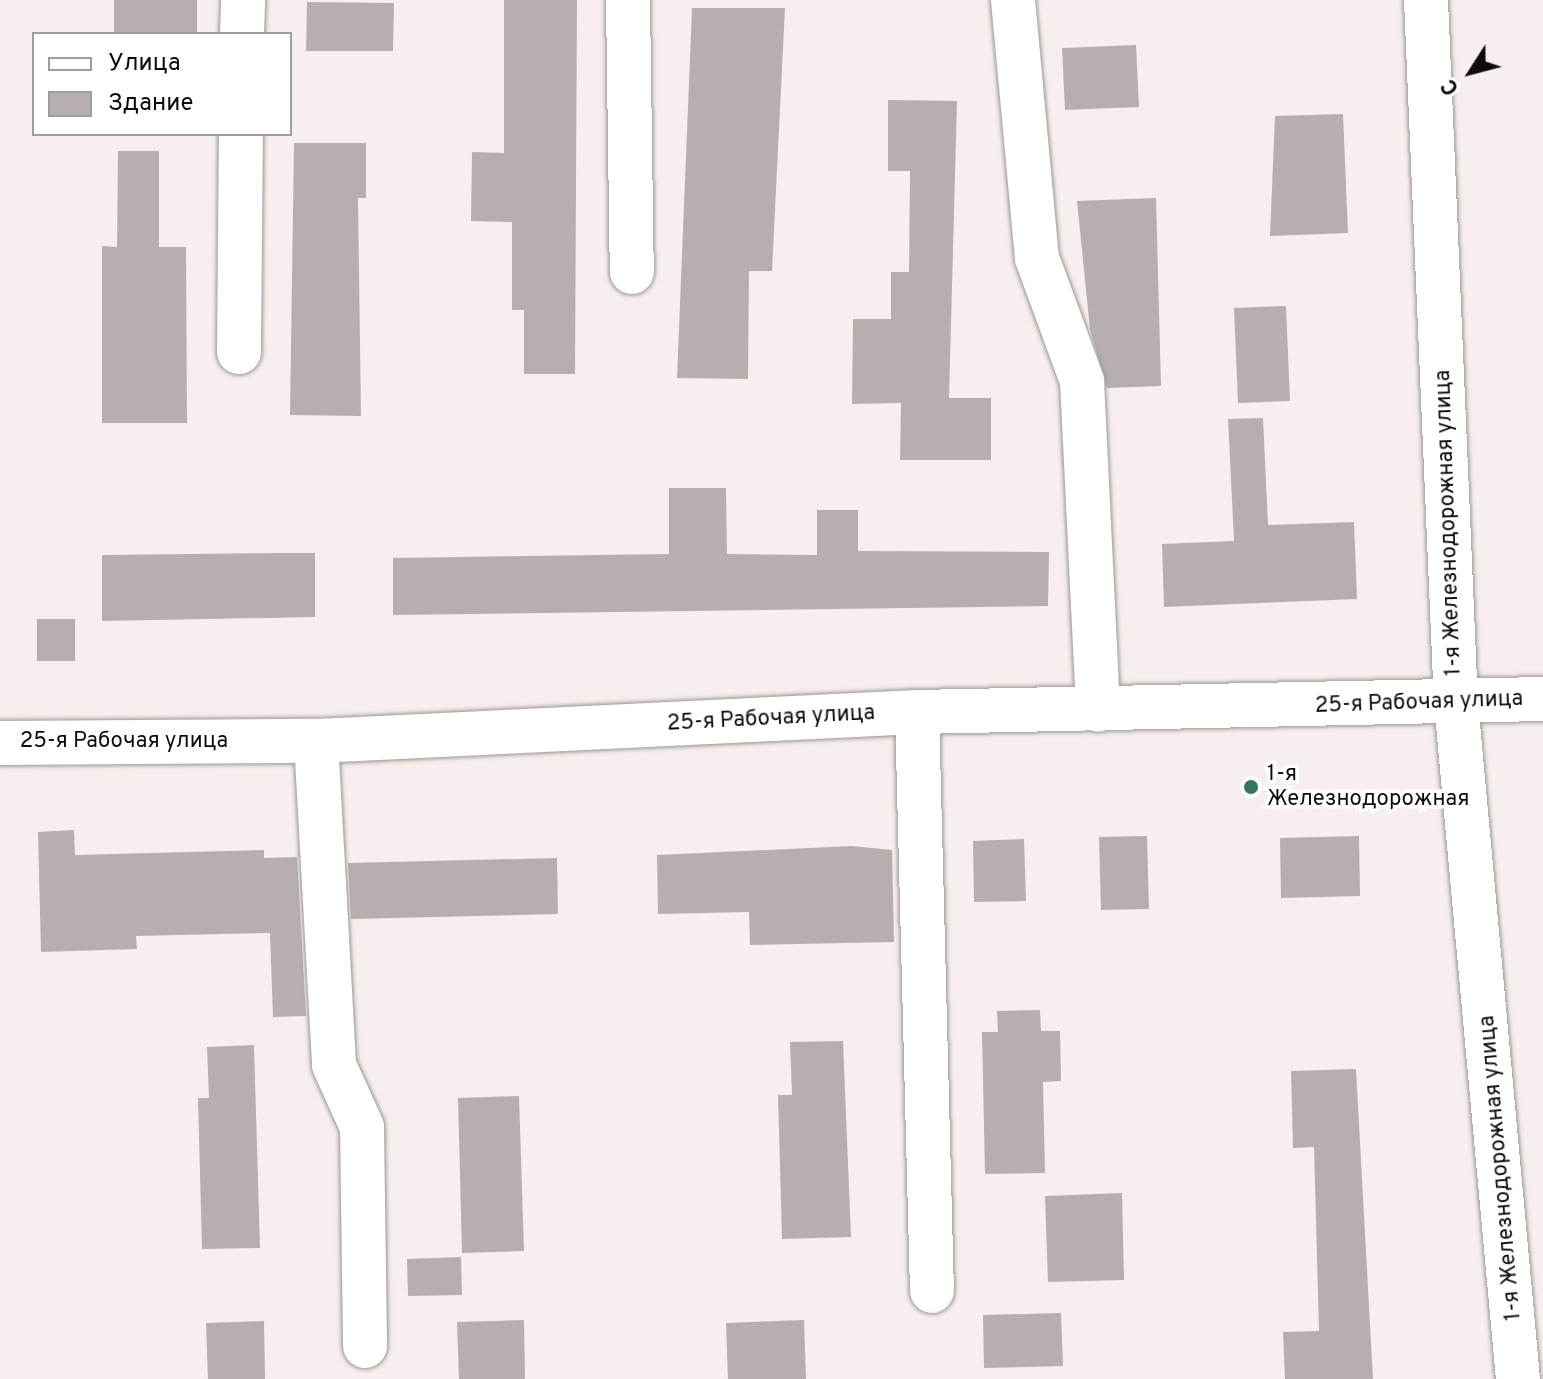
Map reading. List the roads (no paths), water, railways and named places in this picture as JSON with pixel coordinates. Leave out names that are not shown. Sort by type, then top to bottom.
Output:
[{"type":"street","points":[[242,32],[243,0]]},
{"type":"street","points":[[628,0],[632,272]]},
{"type":"street","points":[[1013,0],[1037,258],[1082,381],[1098,710]]},
{"type":"street","name":"1-я Железнодорожная улица","points":[[1426,0],[1456,703],[1528,1273],[1518,1379]]},
{"type":"street","points":[[239,352],[241,136]]},
{"type":"street","name":"25-я Рабочая улица","points":[[0,743],[316,741],[917,712],[1543,699]]},
{"type":"street","points":[[917,712],[932,1291]]},
{"type":"street","points":[[316,741],[334,1065],[362,1127],[365,1346]]},
{"type":"place","name":"1-я Железнодорожная","points":[[1251,787]]}]
